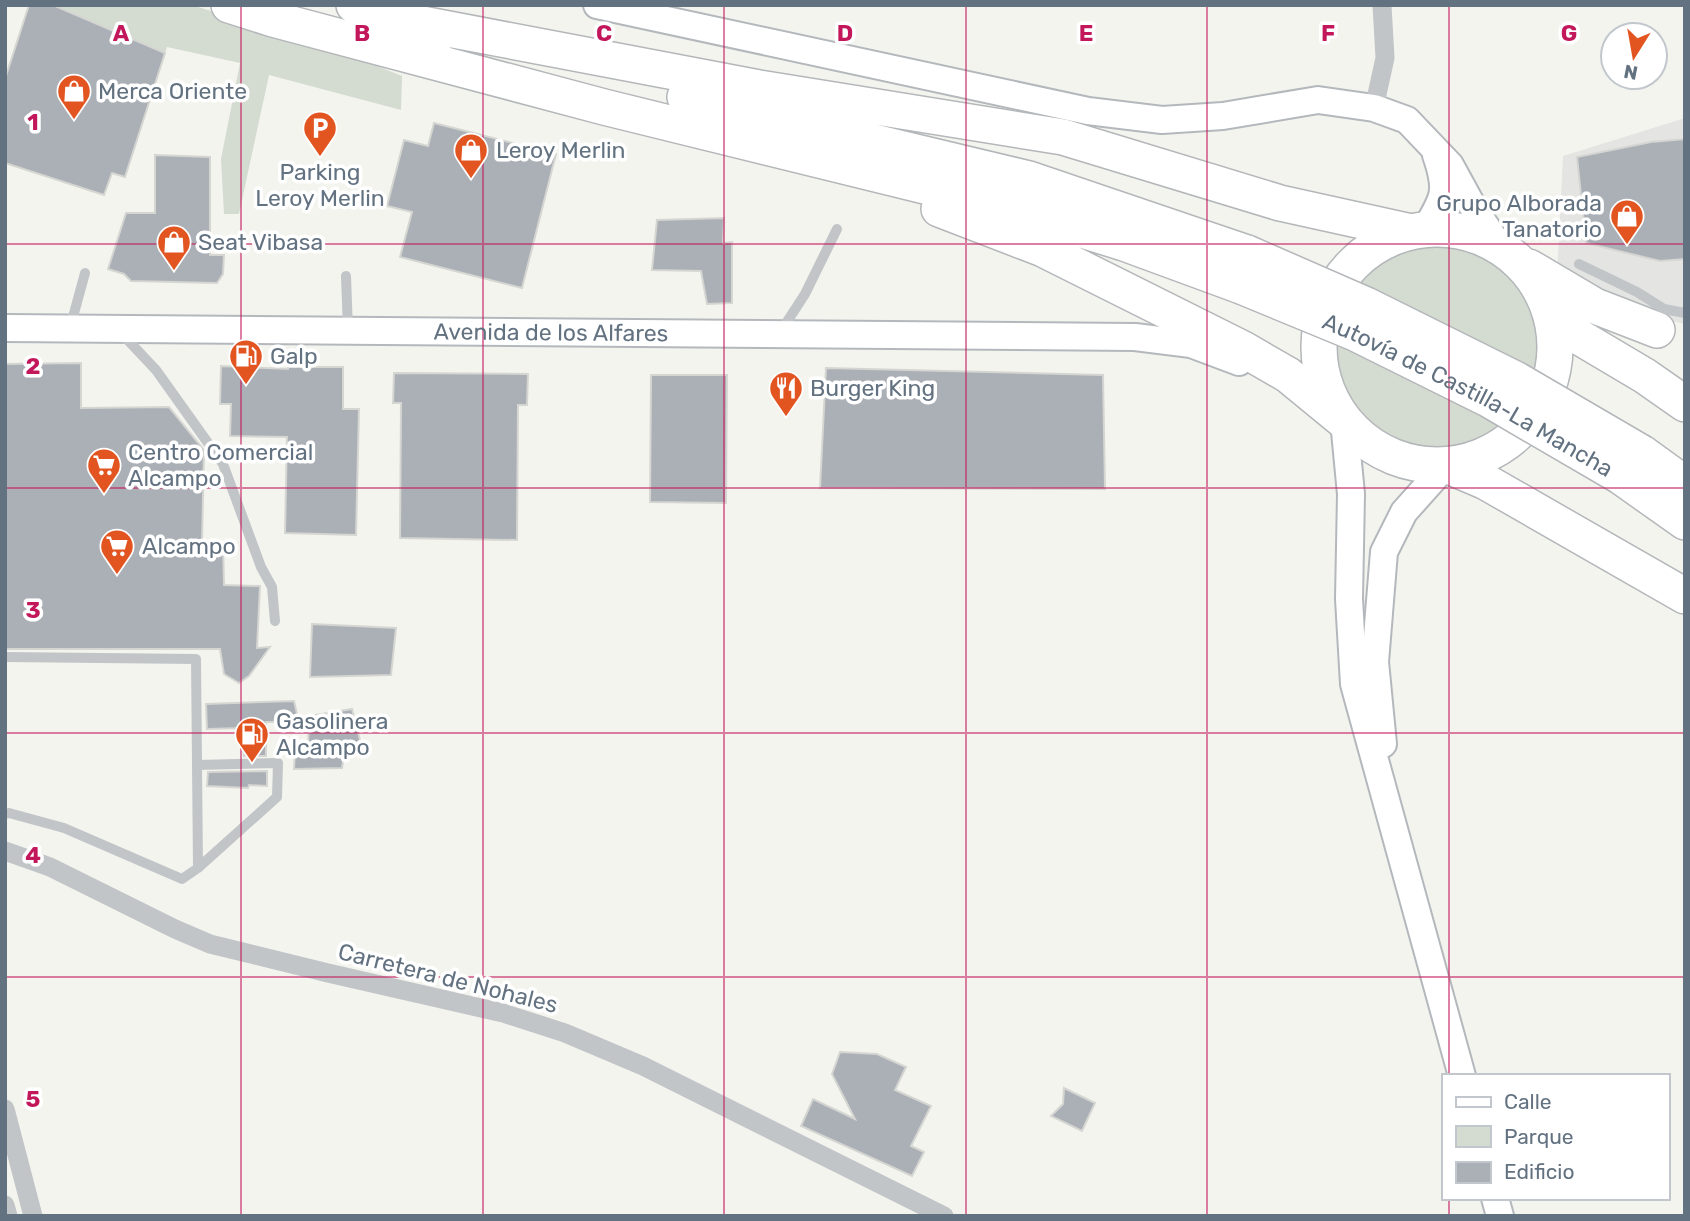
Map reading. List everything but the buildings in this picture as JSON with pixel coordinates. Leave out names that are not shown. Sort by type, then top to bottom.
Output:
[{"type":"highway","points":[[229,5],[286,23],[604,107],[1002,205],[1124,243],[1244,269]]},
{"type":"highway","points":[[354,5],[635,85],[1029,179],[1244,269]]},
{"type":"highway","points":[[422,24],[759,88],[1063,137],[1280,203],[1416,230],[1462,230],[1509,253],[1552,283],[1595,306],[1673,322]]},
{"type":"highway","points":[[604,107],[888,191],[1043,249],[1243,349],[1288,375],[1371,446],[1404,461],[1425,465],[1446,466],[1485,456],[1519,433],[1543,401],[1556,363],[1554,322],[1542,290],[1509,253]]},
{"type":"highway","points":[[1344,421],[1330,399],[1321,375],[1318,338],[1326,302],[1345,270],[1373,246],[1416,230]]},
{"type":"highway","name":"Autovía de Castilla-La Mancha","points":[[1244,269],[1355,333],[1488,399],[1631,464],[1685,484]]},
{"type":"highway","points":[[1554,322],[1673,322]]},
{"type":"highway","points":[[1554,322],[1685,404]]},
{"type":"highway","name":"Autovía de Castilla-La Mancha","points":[[1631,464],[1685,522]]},
{"type":"highway","points":[[1446,466],[1486,482],[1685,596]]},
{"type":"street","points":[[597,5],[1088,111],[1162,120],[1223,116],[1318,100],[1374,108],[1407,120],[1450,165],[1473,207],[1509,253]]},
{"type":"street","points":[[1374,108],[1385,58],[1382,5]]},
{"type":"street","points":[[1416,230],[1441,202],[1444,181],[1433,147]]},
{"type":"street","name":"Avenida de los Alfares","points":[[5,328],[1135,337],[1191,344],[1312,396]]},
{"type":"street","points":[[1344,421],[1351,494],[1349,599],[1353,684],[1461,1074]]},
{"type":"street","points":[[1390,811],[1375,662],[1384,552],[1404,512],[1446,466]]},
{"type":"street","name":"Carretera de Nohales","points":[[5,851],[83,882],[209,944],[503,1013],[565,1033],[643,1066],[944,1216]]},
{"type":"street","points":[[5,1109],[33,1216]]},
{"type":"street","points":[[5,1205],[8,1216]]},
{"type":"lane","points":[[778,335],[804,294],[837,229]]},
{"type":"lane","points":[[1579,264],[1637,292],[1673,322]]},
{"type":"lane","points":[[70,329],[85,273]]},
{"type":"lane","points":[[346,276],[348,330]]},
{"type":"lane","points":[[117,329],[156,370],[223,464],[261,567],[272,587],[275,621]]},
{"type":"lane","points":[[5,657],[196,659],[198,868]]},
{"type":"lane","points":[[5,814],[64,828],[182,879],[198,868],[277,797],[278,763],[198,765]]},
{"type":"shaded area","points":[[1685,118],[1685,324],[1622,309],[1557,275],[1563,156]]},
{"type":"green space","points":[[53,5],[192,5],[352,56],[402,76],[401,110],[269,75],[239,214],[224,214],[221,159],[240,63],[167,47],[165,53]]},
{"type":"green space","points":[[1436,242],[1476,250],[1510,273],[1533,307],[1541,347],[1533,387],[1510,421],[1476,444],[1436,452],[1396,444],[1362,421],[1339,387],[1331,347],[1339,307],[1362,273],[1396,250]]},
{"type":"place","name":"Merca Oriente","points":[[74,121]]},
{"type":"place","name":"Parking Leroy Merlin","points":[[320,158]]},
{"type":"place","name":"Leroy Merlin","points":[[471,180]]},
{"type":"place","name":"Grupo Alborada Tanatorio","points":[[1627,246]]},
{"type":"place","name":"Seat Vibasa","points":[[174,272]]},
{"type":"place","name":"Galp","points":[[246,386]]},
{"type":"place","name":"Burger King","points":[[786,418]]},
{"type":"place","name":"Centro Comercial Alcampo","points":[[104,495]]},
{"type":"place","name":"Alcampo","points":[[117,576]]},
{"type":"place","name":"Gasolinera Alcampo","points":[[252,764]]}]
